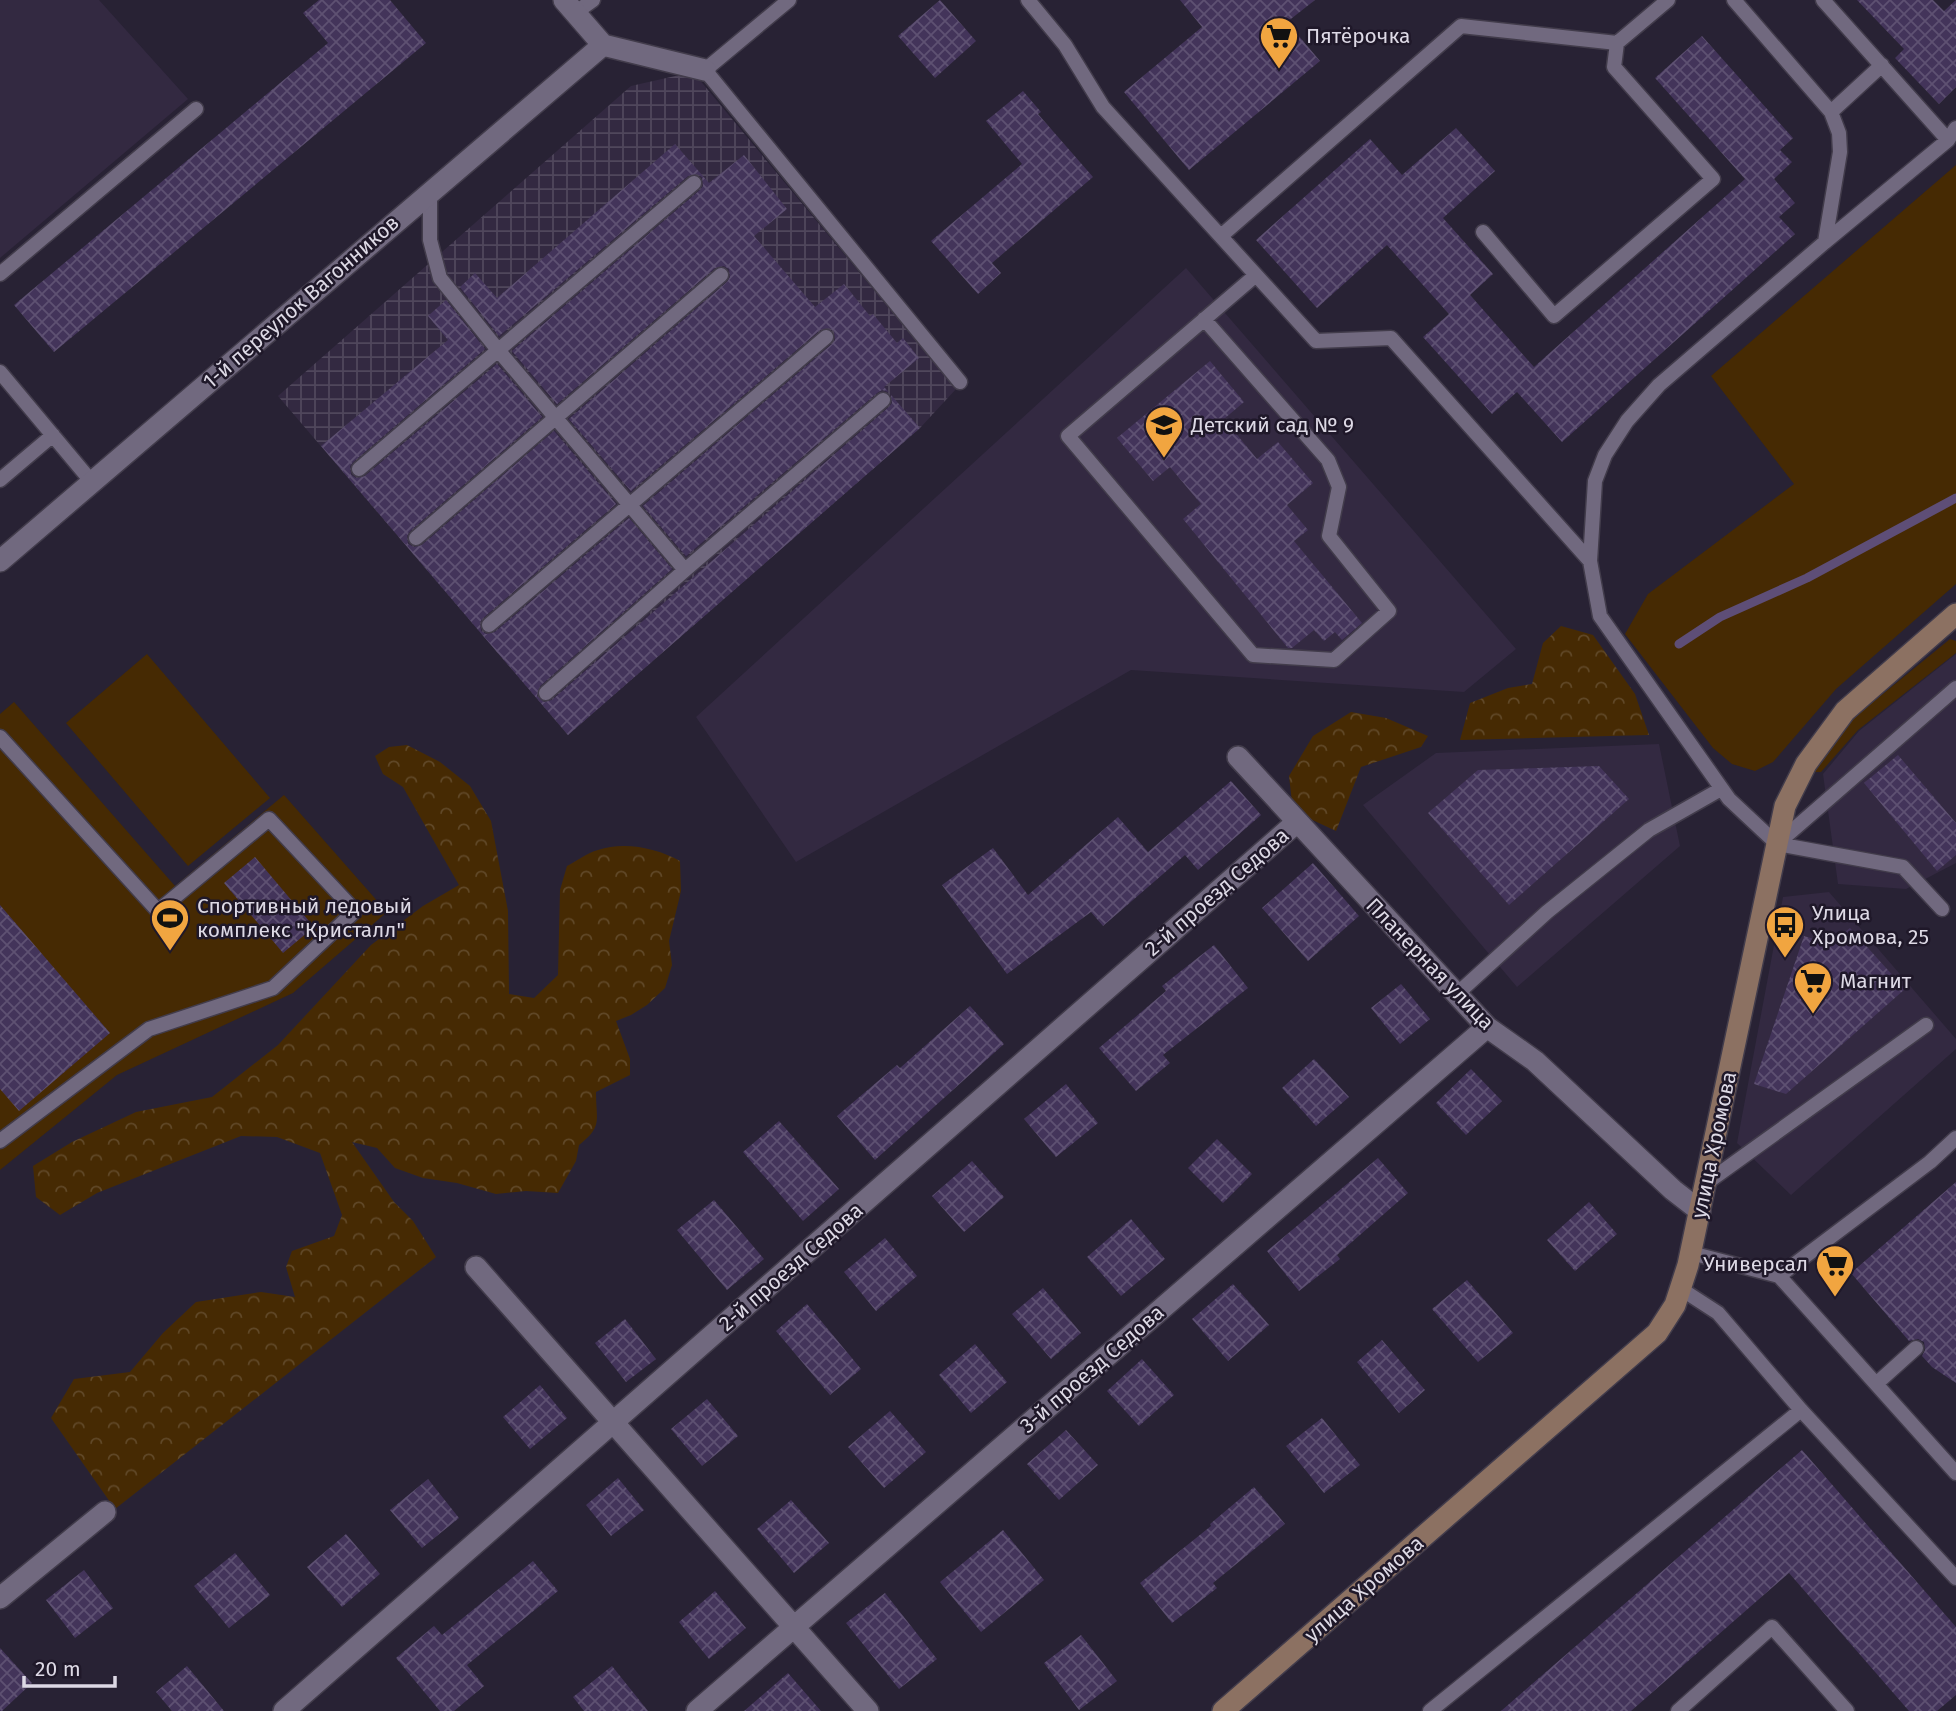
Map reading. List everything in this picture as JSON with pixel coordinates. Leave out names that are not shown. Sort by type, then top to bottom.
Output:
[{"type":"main road","name":"улица Хромова","points":[[1223,1711],[1657,1333],[1681,1289],[1691,1253],[1785,806],[1794,784],[1824,737],[1845,711],[1956,614]]},
{"type":"street","points":[[569,7],[603,45],[705,70]]},
{"type":"street","name":"1-й переулок Вагонников","points":[[0,561],[603,45]]},
{"type":"street","name":"Планерная улица","points":[[1238,757],[1487,1027],[1535,1061],[1673,1190],[1700,1211]]},
{"type":"street","name":"2-й проезд Седова","points":[[284,1711],[1297,821]]},
{"type":"street","name":"3-й проезд Седова","points":[[697,1711],[1487,1027]]},
{"type":"street","points":[[476,1267],[868,1711]]},
{"type":"street","points":[[0,1598],[105,1512]]},
{"type":"lane","points":[[569,7],[593,0]]},
{"type":"lane","points":[[789,0],[705,70],[960,382]]},
{"type":"lane","points":[[1028,0],[1065,45],[1103,107],[1316,341],[1391,338],[1590,561]]},
{"type":"lane","points":[[1483,232],[1554,316],[1713,179],[1614,66],[1617,43],[1668,0]]},
{"type":"lane","points":[[1734,0],[1831,112],[1839,133],[1840,152],[1825,242]]},
{"type":"lane","points":[[1824,0],[1882,65],[1952,134],[1660,385],[1627,421],[1605,455],[1595,481],[1590,561],[1600,616],[1729,799],[1777,844],[1903,867],[1942,909]]},
{"type":"lane","points":[[1221,236],[1461,26],[1617,43]]},
{"type":"lane","points":[[1831,112],[1882,65]]},
{"type":"lane","points":[[0,274],[196,109]]},
{"type":"lane","points":[[359,469],[694,183]]},
{"type":"lane","points":[[430,191],[430,240],[440,278],[685,570]]},
{"type":"lane","points":[[415,538],[721,275]]},
{"type":"lane","points":[[1204,319],[1328,460],[1339,487],[1329,536],[1389,611],[1334,660],[1254,655],[1068,436],[1204,319],[1256,275]]},
{"type":"lane","points":[[489,625],[827,337]]},
{"type":"lane","points":[[0,373],[91,481]]},
{"type":"lane","points":[[546,693],[883,400]]},
{"type":"lane","points":[[0,480],[53,435]]},
{"type":"lane","points":[[1777,844],[1956,688]]},
{"type":"lane","points":[[0,737],[158,911],[269,818],[355,911],[274,988],[149,1029],[0,1141]]},
{"type":"lane","points":[[1457,994],[1547,912],[1649,830],[1721,789]]},
{"type":"lane","points":[[1705,1184],[1926,1025]]},
{"type":"lane","points":[[1779,1276],[1930,1162],[1956,1138]]},
{"type":"lane","points":[[1691,1253],[1779,1276],[1956,1473]]},
{"type":"lane","points":[[1681,1289],[1718,1313],[1801,1410],[1956,1578]]},
{"type":"lane","points":[[1876,1384],[1916,1348]]},
{"type":"lane","points":[[1430,1711],[1801,1410]]},
{"type":"lane","points":[[1678,1711],[1772,1627],[1847,1711]]},
{"type":"shaded area","points":[[0,0],[99,0],[188,99],[0,258]]},
{"type":"shaded area","points":[[693,72],[956,389],[920,428],[568,735],[278,396],[631,86]]},
{"type":"shaded area","name":"Детский сад № 9","points":[[1186,268],[1516,649],[1464,692],[1131,670],[796,862],[696,717]]},
{"type":"shaded area","points":[[1956,654],[1956,863],[1906,889],[1838,884],[1823,774],[1859,731]]},
{"type":"shaded area","points":[[1659,744],[1680,846],[1517,987],[1363,805],[1436,753]]},
{"type":"shaded area","points":[[1829,892],[1956,1039],[1956,1049],[1791,1195],[1737,1143],[1783,897]]},
{"type":"green space","points":[[1956,165],[1956,584],[1836,689],[1773,762],[1755,771],[1732,764],[1713,748],[1625,634],[1648,594],[1794,484],[1711,376]]},
{"type":"green space","points":[[1561,626],[1593,635],[1635,694],[1649,735],[1460,740],[1470,703],[1508,688],[1532,684],[1543,643]]},
{"type":"green space","points":[[1950,639],[1956,641],[1956,653],[1858,730],[1821,772],[1812,772],[1845,725]]},
{"type":"green space","points":[[147,654],[270,798],[188,866],[66,723]]},
{"type":"green space","name":"Спортивный ледовый комплекс \"Кристалл\"","points":[[14,702],[175,886],[284,795],[387,912],[293,993],[117,1075],[0,1170],[0,714]]},
{"type":"green space","points":[[1351,712],[1386,718],[1428,736],[1421,747],[1361,767],[1336,831],[1306,817],[1292,802],[1289,776],[1313,736]]},
{"type":"green space","points":[[407,745],[440,762],[470,786],[491,821],[508,911],[509,994],[534,998],[558,975],[560,890],[567,866],[594,851],[619,846],[651,849],[680,861],[681,891],[669,941],[672,965],[665,988],[647,1005],[616,1021],[630,1059],[630,1075],[596,1092],[595,1128],[579,1145],[576,1161],[558,1193],[526,1191],[496,1194],[457,1183],[423,1178],[395,1168],[377,1148],[352,1142],[394,1202],[413,1221],[436,1257],[115,1509],[51,1418],[74,1379],[130,1372],[163,1333],[196,1302],[261,1292],[295,1297],[286,1267],[292,1251],[334,1236],[342,1215],[320,1153],[277,1137],[241,1136],[97,1193],[60,1215],[36,1197],[33,1166],[72,1142],[136,1112],[212,1097],[278,1045],[371,945],[423,906],[459,885],[403,787],[383,774],[375,756],[389,747]]},
{"type":"building","points":[[319,0],[390,0],[426,43],[54,352],[14,305],[328,43],[303,13]]},
{"type":"building","points":[[940,0],[976,41],[935,78],[898,36]]},
{"type":"building","points":[[1180,0],[1315,0],[1287,22],[1320,61],[1189,170],[1124,92],[1202,27]]},
{"type":"building","points":[[1857,0],[1933,0],[1944,11],[1956,0],[1956,87],[1939,104],[1895,58],[1904,49]]},
{"type":"building","points":[[1702,36],[1793,138],[1780,150],[1792,162],[1774,179],[1795,203],[1779,217],[1795,234],[1562,442],[1517,392],[1492,414],[1423,337],[1449,314],[1387,245],[1317,308],[1256,240],[1370,139],[1402,175],[1456,128],[1495,171],[1443,218],[1493,274],[1470,295],[1534,367],[1745,179],[1655,78]]},
{"type":"building","points":[[1023,91],[1041,112],[1038,114],[1093,177],[992,263],[1001,273],[978,294],[931,241],[1022,164],[986,121]]},
{"type":"building","points":[[675,144],[709,183],[744,155],[787,209],[754,236],[815,307],[844,284],[897,343],[903,338],[919,358],[884,387],[889,392],[882,390],[877,393],[686,556],[643,506],[832,344],[835,340],[834,331],[829,328],[820,330],[631,491],[569,419],[727,282],[730,277],[729,269],[724,266],[715,268],[557,404],[512,351],[700,190],[703,186],[702,177],[697,174],[688,176],[499,336],[460,287],[475,273],[497,298]]},
{"type":"building","points":[[446,300],[485,349],[353,462],[350,466],[351,475],[356,478],[365,476],[497,364],[542,417],[410,531],[407,536],[408,544],[414,547],[422,545],[554,431],[616,504],[483,618],[480,622],[481,631],[486,634],[495,632],[629,518],[672,569],[540,686],[537,696],[544,702],[552,700],[889,407],[892,403],[891,395],[920,428],[568,735],[321,446],[448,340],[428,316]]},
{"type":"building","points":[[1210,361],[1244,402],[1224,419],[1257,459],[1278,442],[1313,483],[1287,505],[1308,530],[1294,541],[1362,623],[1342,640],[1335,632],[1324,641],[1314,630],[1292,648],[1288,648],[1183,519],[1201,504],[1170,467],[1153,481],[1117,438]]},
{"type":"building","points":[[1898,755],[1956,823],[1956,855],[1937,871],[1864,783]]},
{"type":"building","points":[[1599,766],[1629,799],[1509,905],[1428,813],[1478,770]]},
{"type":"building","points":[[1231,781],[1261,815],[1198,870],[1185,855],[1103,926],[1091,912],[1007,974],[942,885],[993,848],[1028,895],[1118,817],[1148,852]]},
{"type":"building","points":[[255,857],[314,927],[283,953],[224,883]]},
{"type":"building","points":[[1313,863],[1359,916],[1308,961],[1262,908]]},
{"type":"building","points":[[0,905],[110,1033],[19,1111],[0,1089]]},
{"type":"building","points":[[1850,928],[1905,989],[1786,1094],[1754,1084],[1804,936],[1830,944]]},
{"type":"building","points":[[1214,945],[1248,988],[1163,1055],[1170,1063],[1136,1091],[1099,1048],[1166,991],[1162,986]]},
{"type":"building","points":[[1401,984],[1430,1019],[1400,1044],[1371,1008]]},
{"type":"building","points":[[970,1006],[1004,1044],[875,1160],[837,1116],[897,1065],[900,1068]]},
{"type":"building","points":[[1314,1059],[1349,1097],[1316,1126],[1282,1088]]},
{"type":"building","points":[[1471,1069],[1502,1101],[1466,1135],[1436,1103]]},
{"type":"building","points":[[1066,1084],[1098,1123],[1056,1157],[1024,1119]]},
{"type":"building","points":[[779,1121],[839,1189],[803,1221],[743,1152]]},
{"type":"building","points":[[1217,1139],[1252,1174],[1223,1203],[1188,1168]]},
{"type":"building","points":[[1378,1158],[1408,1193],[1337,1255],[1340,1259],[1299,1291],[1267,1251]]},
{"type":"building","points":[[972,1161],[1004,1197],[964,1232],[932,1196]]},
{"type":"building","points":[[1956,1182],[1956,1383],[1932,1367],[1922,1356],[1925,1350],[1924,1342],[1918,1339],[1909,1341],[1851,1273]]},
{"type":"building","points":[[714,1200],[764,1259],[727,1290],[677,1230]]},
{"type":"building","points":[[1589,1202],[1617,1234],[1575,1271],[1547,1240]]},
{"type":"building","points":[[1131,1219],[1165,1259],[1121,1296],[1087,1257]]},
{"type":"building","points":[[885,1238],[917,1276],[876,1311],[844,1272]]},
{"type":"building","points":[[1467,1280],[1513,1333],[1478,1362],[1432,1309]]},
{"type":"building","points":[[1233,1284],[1269,1325],[1228,1361],[1192,1319]]},
{"type":"building","points":[[1043,1288],[1081,1333],[1051,1359],[1012,1314]]},
{"type":"building","points":[[807,1304],[861,1369],[830,1395],[776,1331]]},
{"type":"building","points":[[625,1319],[656,1359],[626,1382],[595,1343]]},
{"type":"building","points":[[1382,1340],[1425,1390],[1399,1413],[1357,1362]]},
{"type":"building","points":[[975,1344],[1007,1382],[971,1413],[939,1375]]},
{"type":"building","points":[[1142,1359],[1174,1395],[1139,1426],[1107,1391]]},
{"type":"building","points":[[540,1385],[567,1418],[530,1449],[503,1417]]},
{"type":"building","points":[[707,1399],[738,1436],[702,1466],[671,1429]]},
{"type":"building","points":[[890,1411],[926,1452],[884,1488],[848,1447]]},
{"type":"building","points":[[1322,1418],[1360,1465],[1324,1493],[1286,1446]]},
{"type":"building","points":[[1066,1430],[1098,1465],[1059,1500],[1027,1464]]},
{"type":"building","points":[[1802,1450],[1956,1627],[1956,1695],[1937,1711],[1909,1711],[1789,1573],[1631,1711],[1501,1711]]},
{"type":"building","points":[[618,1478],[644,1510],[611,1536],[586,1505]]},
{"type":"building","points":[[428,1479],[459,1518],[422,1548],[390,1510]]},
{"type":"building","points":[[1254,1487],[1285,1524],[1213,1583],[1217,1588],[1172,1623],[1140,1583],[1211,1526],[1210,1524]]},
{"type":"building","points":[[791,1500],[829,1543],[794,1573],[757,1529]]},
{"type":"building","points":[[1003,1530],[1044,1580],[981,1632],[940,1582]]},
{"type":"building","points":[[346,1534],[380,1574],[342,1607],[307,1567]]},
{"type":"building","points":[[235,1553],[270,1595],[229,1628],[194,1586]]},
{"type":"building","points":[[533,1561],[558,1591],[467,1665],[484,1686],[454,1711],[440,1711],[396,1658],[434,1626],[442,1635]]},
{"type":"building","points":[[84,1570],[113,1608],[75,1638],[46,1600]]},
{"type":"building","points":[[715,1591],[746,1628],[709,1659],[679,1622]]},
{"type":"building","points":[[885,1593],[937,1659],[899,1689],[846,1623]]},
{"type":"building","points":[[1081,1635],[1117,1681],[1079,1710],[1044,1663]]},
{"type":"building","points":[[0,1648],[32,1683],[2,1711],[0,1711]]},
{"type":"building","points":[[187,1666],[224,1711],[172,1711],[156,1692]]},
{"type":"building","points":[[612,1666],[648,1711],[584,1711],[573,1697]]},
{"type":"building","points":[[788,1673],[821,1711],[744,1711]]},
{"type":"waterway","points":[[1679,644],[1720,617],[1807,578],[1956,498]]},
{"type":"place","name":"Пятёрочка","points":[[1279,70]]},
{"type":"place","name":"Детский сад № 9","points":[[1164,459]]},
{"type":"place","name":"Спортивный ледовый комплекс \"Кристалл\"","points":[[170,952]]},
{"type":"place","name":"Улица Хромова, 25","points":[[1785,959]]},
{"type":"place","name":"Магнит","points":[[1813,1015]]},
{"type":"place","name":"Универсал","points":[[1835,1298]]}]
